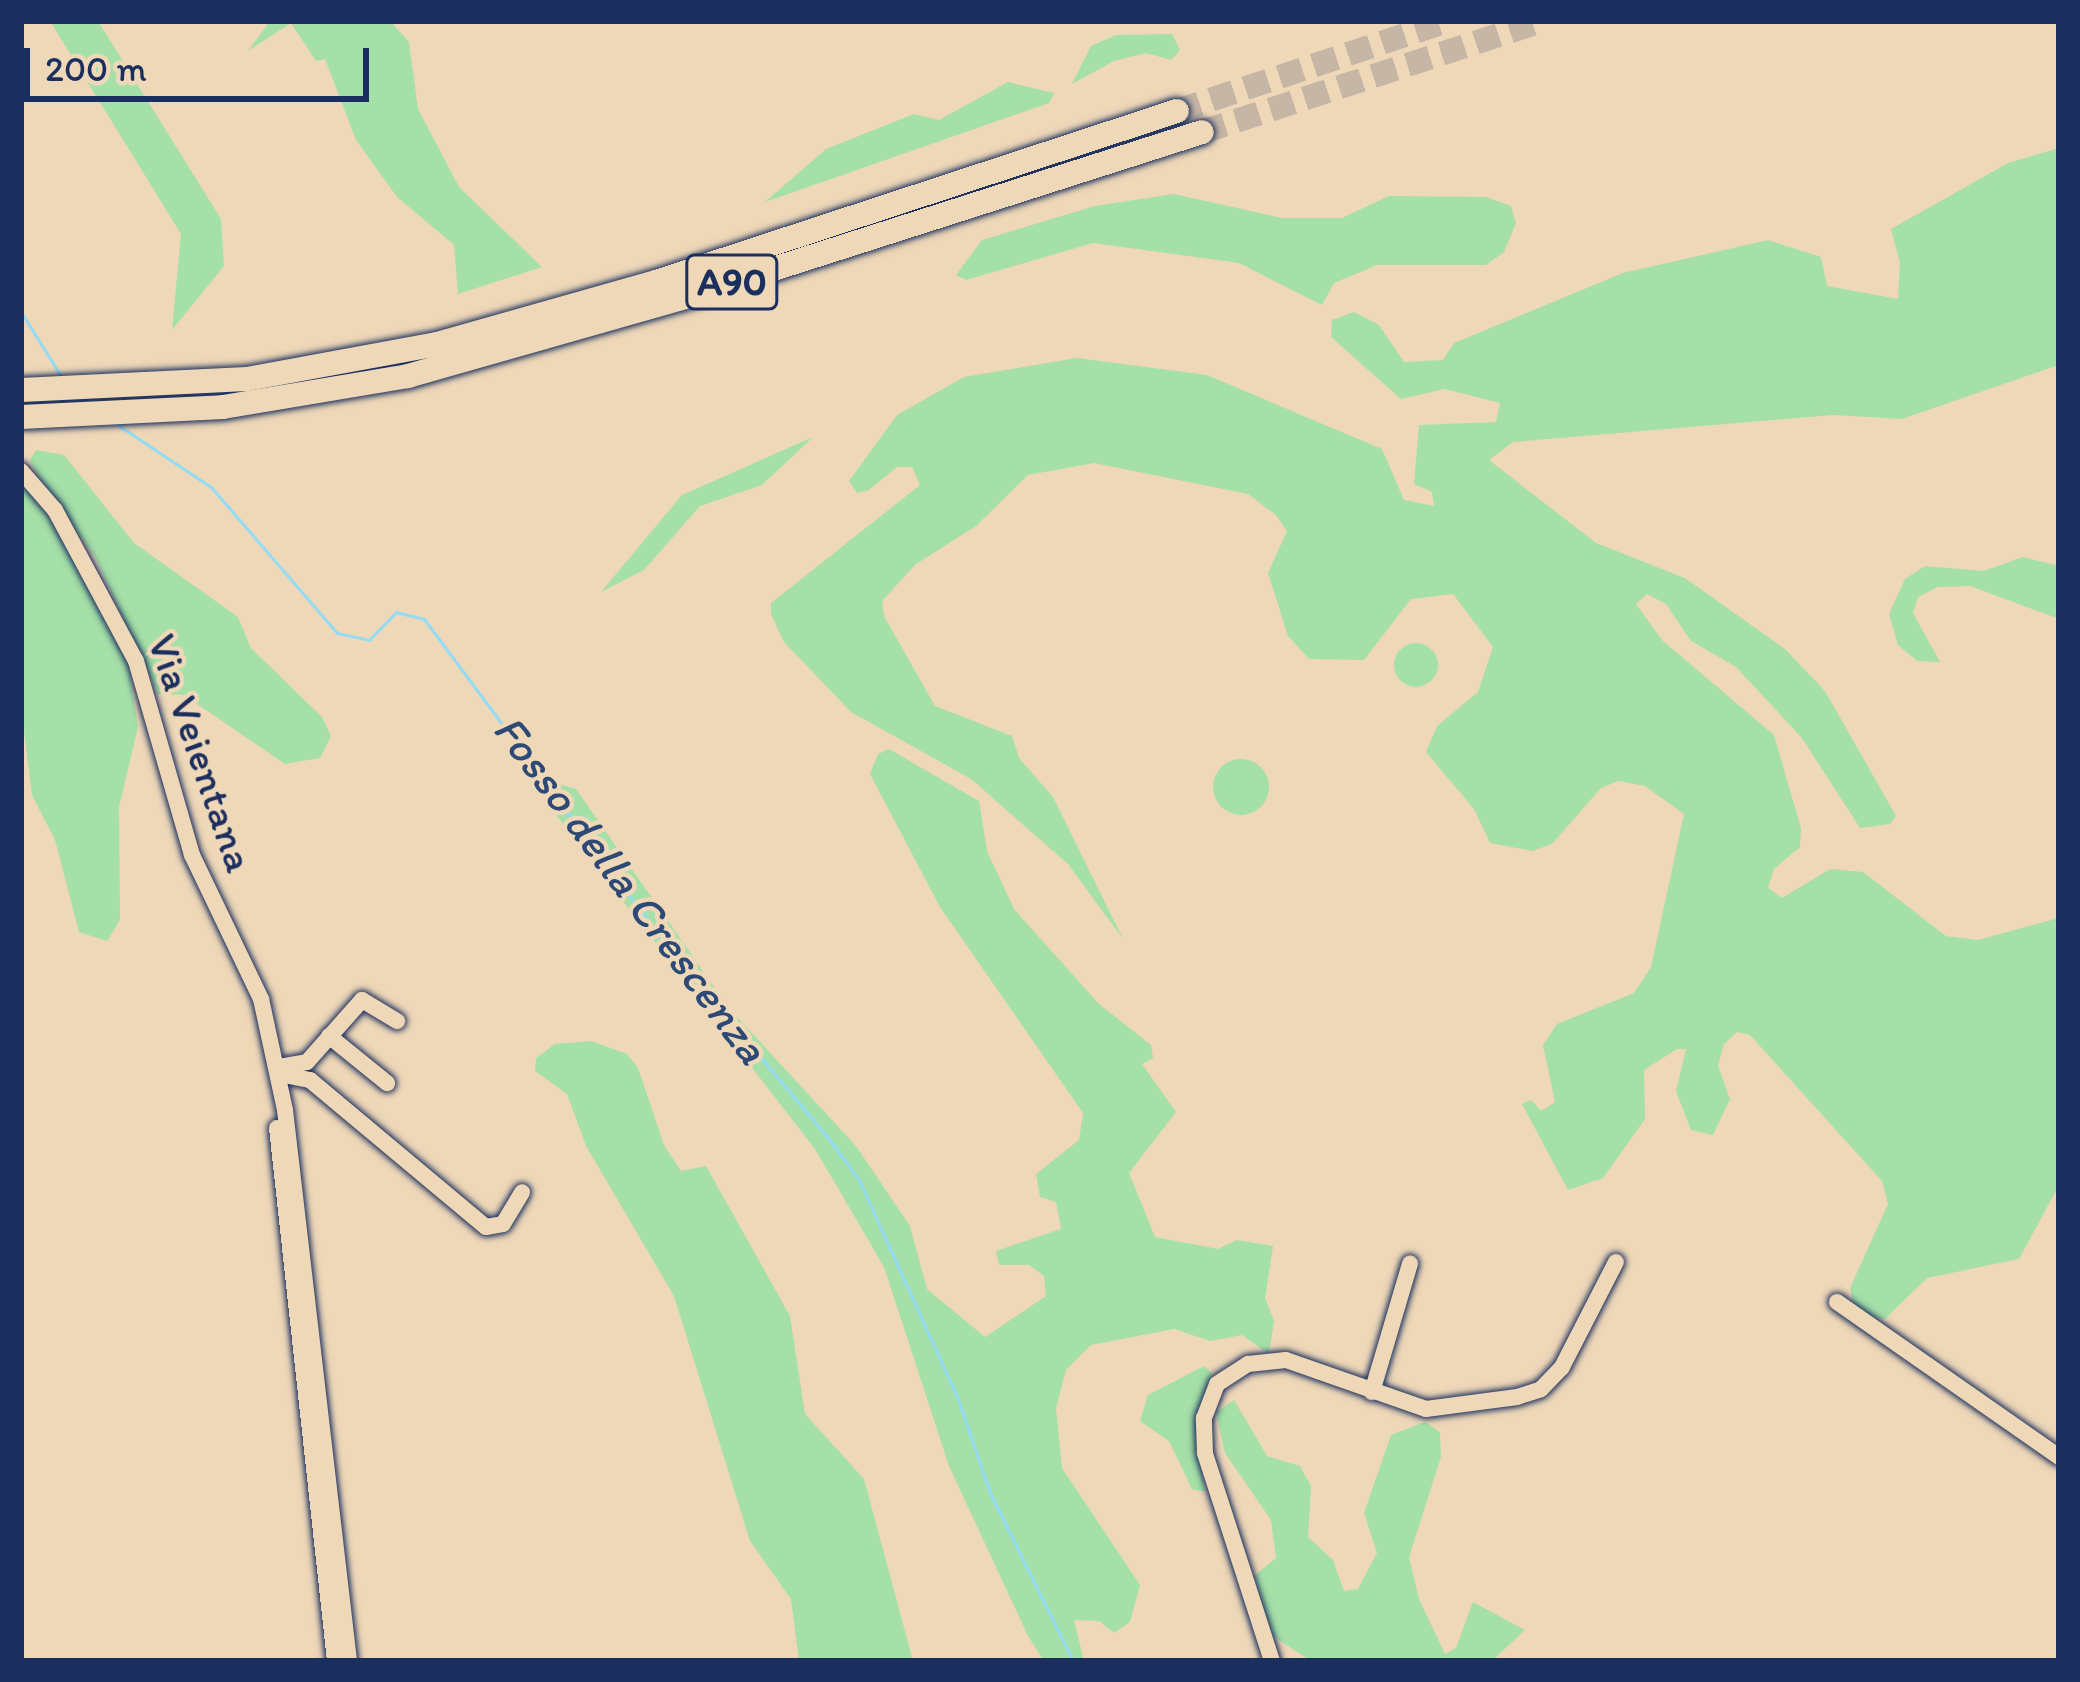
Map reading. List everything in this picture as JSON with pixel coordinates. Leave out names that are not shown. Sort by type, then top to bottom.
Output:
[{"type":"highway","name":"A90","points":[[21,390],[251,391],[546,315],[1177,111]]},
{"type":"highway","name":"A90","points":[[21,417],[251,391],[516,348],[1202,132]]},
{"type":"street","name":"Via Veientana","points":[[21,471],[60,518],[140,670],[188,844],[258,988],[278,1071],[350,1661]]},
{"type":"street","points":[[278,1071],[307,1062],[362,1000],[398,1021]]},
{"type":"street","points":[[329,1036],[387,1083]]},
{"type":"street","name":"Via Veientana","points":[[278,1071],[280,1184],[334,1661]]},
{"type":"street","points":[[278,1071],[310,1080],[495,1228],[522,1192]]},
{"type":"street","points":[[1273,1661],[1208,1465],[1203,1429],[1210,1396],[1238,1368],[1275,1359],[1426,1409],[1541,1389],[1584,1335],[1616,1262]]},
{"type":"street","points":[[1372,1392],[1410,1264]]},
{"type":"street","points":[[1837,1302],[2059,1456]]},
{"type":"green space","points":[[50,21],[98,21],[221,219],[224,266],[172,330],[181,234]]},
{"type":"green space","points":[[270,21],[390,21],[409,42],[418,109],[459,187],[542,267],[458,294],[454,245],[397,197],[356,140],[325,59],[316,61],[291,23],[248,51]]},
{"type":"green space","points":[[1172,34],[1180,50],[1171,60],[1146,53],[1114,61],[1072,84],[1091,46],[1116,35]]},
{"type":"green space","points":[[1008,82],[1054,93],[1049,103],[765,202],[826,149],[914,114],[939,120]]},
{"type":"green space","points":[[2059,148],[2059,365],[1902,419],[1833,415],[1513,442],[1489,460],[1596,543],[1685,578],[1785,649],[1825,691],[1896,816],[1890,824],[1860,828],[1802,738],[1736,667],[1691,641],[1666,604],[1647,594],[1636,604],[1663,641],[1774,735],[1801,828],[1800,847],[1774,869],[1768,888],[1782,898],[1830,869],[1863,872],[1946,936],[1978,940],[2059,918],[2059,1185],[2019,1259],[1927,1278],[1885,1319],[1870,1318],[1853,1304],[1850,1288],[1888,1204],[1882,1181],[1750,1035],[1737,1032],[1724,1044],[1718,1066],[1730,1099],[1713,1135],[1691,1130],[1676,1091],[1686,1049],[1677,1049],[1644,1070],[1645,1119],[1603,1178],[1568,1190],[1522,1104],[1531,1100],[1541,1111],[1555,1102],[1543,1045],[1557,1024],[1634,993],[1651,967],[1684,814],[1645,786],[1618,781],[1601,788],[1552,844],[1532,851],[1490,843],[1474,809],[1426,752],[1437,726],[1478,692],[1493,647],[1453,594],[1411,599],[1364,660],[1309,659],[1288,636],[1268,573],[1287,531],[1276,515],[1248,494],[1094,463],[1028,475],[976,526],[916,564],[882,601],[884,616],[935,706],[1012,736],[1019,758],[1053,797],[1123,939],[1068,864],[971,779],[851,712],[784,642],[771,614],[771,603],[920,485],[912,467],[897,467],[869,490],[857,493],[849,481],[897,415],[964,377],[1077,358],[1207,375],[1382,449],[1404,500],[1434,506],[1432,492],[1414,484],[1419,425],[1496,422],[1500,403],[1445,389],[1401,399],[1331,337],[1332,320],[1354,312],[1379,325],[1404,362],[1443,360],[1454,343],[1623,273],[1768,240],[1821,257],[1827,286],[1898,299],[1900,263],[1891,229],[2008,163]]},
{"type":"green space","points":[[1174,194],[1282,218],[1342,218],[1389,196],[1486,197],[1511,206],[1516,223],[1504,252],[1486,265],[1377,265],[1334,283],[1322,305],[1239,263],[1093,243],[966,280],[956,275],[982,240],[1095,206]]},
{"type":"green space","points":[[813,437],[762,485],[700,506],[644,570],[601,592],[682,495]]},
{"type":"green space","points":[[36,450],[64,455],[134,543],[238,617],[251,648],[322,717],[331,736],[320,758],[285,764],[184,695],[158,694],[95,557],[30,460]]},
{"type":"green space","points":[[21,484],[35,494],[126,649],[138,727],[119,807],[120,920],[107,941],[79,932],[55,840],[32,795],[21,707]]},
{"type":"green space","points":[[2023,557],[2059,566],[2059,619],[1970,586],[1938,587],[1918,597],[1913,613],[1940,662],[1917,661],[1898,645],[1889,614],[1905,579],[1925,566],[1984,571]]},
{"type":"green space","points":[[1416,643],[1431,650],[1438,665],[1431,680],[1416,687],[1401,680],[1394,665],[1401,650]]},
{"type":"green space","points":[[889,749],[979,801],[987,851],[1014,909],[1099,1004],[1151,1045],[1153,1058],[1142,1064],[1176,1112],[1129,1173],[1155,1237],[1218,1249],[1237,1240],[1273,1246],[1265,1298],[1274,1321],[1269,1354],[1242,1335],[1210,1341],[1174,1329],[1091,1345],[1066,1370],[1056,1408],[1062,1468],[1140,1585],[1130,1622],[1114,1633],[1099,1621],[1074,1620],[1084,1661],[1044,1661],[1028,1636],[949,1466],[884,1267],[815,1149],[547,803],[560,784],[576,789],[728,1007],[856,1146],[910,1226],[927,1289],[985,1337],[1046,1296],[1044,1276],[1029,1265],[999,1265],[996,1251],[1061,1229],[1056,1202],[1040,1197],[1036,1174],[1079,1140],[1083,1113],[940,907],[870,774],[878,754]]},
{"type":"green space","points":[[1241,759],[1261,767],[1269,787],[1261,807],[1241,815],[1221,807],[1213,787],[1221,767]]},
{"type":"green space","points":[[591,1041],[627,1054],[638,1068],[664,1145],[681,1171],[706,1166],[790,1316],[805,1414],[864,1479],[913,1661],[799,1661],[791,1599],[750,1541],[674,1296],[586,1146],[567,1094],[535,1071],[536,1058],[555,1044]]},
{"type":"green space","points":[[1204,1366],[1212,1373],[1200,1460],[1205,1492],[1192,1489],[1169,1441],[1140,1421],[1148,1395]]},
{"type":"green space","points":[[1234,1400],[1267,1456],[1300,1466],[1311,1486],[1308,1537],[1333,1560],[1344,1591],[1358,1589],[1377,1553],[1364,1513],[1391,1435],[1425,1422],[1440,1432],[1441,1457],[1409,1557],[1419,1599],[1445,1654],[1456,1648],[1473,1602],[1525,1630],[1492,1661],[1311,1661],[1271,1635],[1254,1576],[1276,1558],[1271,1520],[1225,1453],[1216,1412]]},
{"type":"waterway","name":"Fosso della Crescenza","points":[[21,312],[61,376]]},
{"type":"waterway","name":"Fosso della Crescenza","points":[[118,425],[211,487],[337,633],[369,640],[396,612],[424,619],[668,947],[826,1135],[859,1180],[958,1399],[990,1493],[1073,1661]]},
{"type":"tunnel","points":[[1177,111],[1448,21]]},
{"type":"tunnel","points":[[1202,132],[1541,21]]}]
